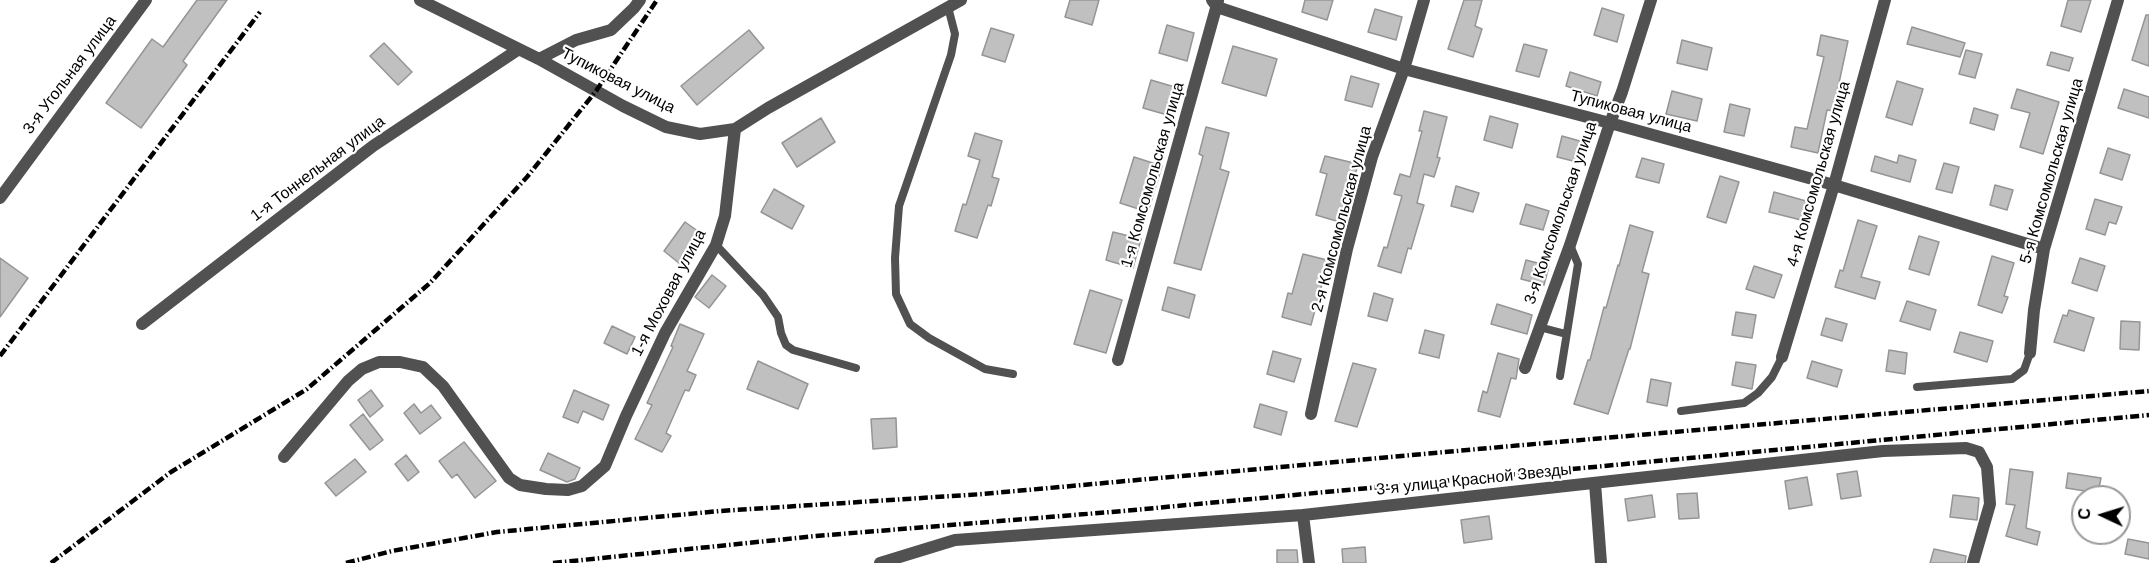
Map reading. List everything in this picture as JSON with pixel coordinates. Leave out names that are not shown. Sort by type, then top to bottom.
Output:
[{"type":"street","name":"3-я Угольная улица","points":[[0,198],[146,0]]},
{"type":"street","name":"Тупиковая улица","points":[[420,0],[539,59],[666,127],[700,134],[735,129],[768,108],[961,0]]},
{"type":"street","points":[[539,59],[576,40],[611,30],[640,0]]},
{"type":"street","name":"2-я Комсомольская улица","points":[[1311,414],[1347,249],[1369,168],[1404,69],[1424,0]]},
{"type":"street","name":"3-я Комсомольская улица","points":[[1525,368],[1570,245],[1651,0]]},
{"type":"street","name":"4-я Комсомольская улица","points":[[1782,357],[1834,185],[1885,0]]},
{"type":"street","name":"5-я Комсомольская улица","points":[[2030,353],[2044,249],[2118,0]]},
{"type":"street","name":"Тупиковая улица","points":[[1216,2],[1404,69],[1834,185],[2044,249]]},
{"type":"street","name":"1-я Комсомольская улица","points":[[1118,360],[1216,2]]},
{"type":"street","name":"1-я Тоннельная улица","points":[[142,324],[373,146],[519,49]]},
{"type":"street","name":"1-я Моховая улица","points":[[284,457],[348,381],[362,369],[379,362],[400,362],[423,367],[443,386],[509,478],[520,485],[568,490],[582,486],[605,466],[665,333],[716,245],[725,216],[735,129]]},
{"type":"street","name":"3-я улица Красной Звезды","points":[[880,563],[955,540],[1303,515],[1871,452],[1966,448],[1979,452],[1987,467],[1990,504],[1973,563]]},
{"type":"street","points":[[1595,483],[1601,563]]},
{"type":"street","points":[[1303,515],[1309,563]]},
{"type":"lane","points":[[948,8],[955,34],[951,55],[899,206],[895,258],[896,294],[910,324],[929,338],[985,369],[1013,374]]},
{"type":"lane","points":[[716,245],[763,295],[778,317],[786,345],[793,350],[856,368]]},
{"type":"lane","points":[[1560,376],[1578,264],[1570,245]]},
{"type":"lane","points":[[1539,327],[1566,334]]},
{"type":"lane","points":[[1917,387],[2012,379],[2024,370],[2030,353]]},
{"type":"lane","points":[[1681,411],[1744,403],[1758,393],[1772,377],[1782,357]]},
{"type":"building","points":[[197,0],[227,0],[183,61],[187,65],[141,128],[106,103],[152,39],[163,47]]},
{"type":"building","points":[[1070,0],[1099,0],[1092,25],[1065,17]]},
{"type":"building","points":[[1305,0],[1333,0],[1327,20],[1302,12]]},
{"type":"building","points":[[1464,0],[1482,0],[1475,26],[1482,29],[1473,57],[1448,49]]},
{"type":"building","points":[[2068,0],[2091,0],[2081,32],[2061,26]]},
{"type":"building","points":[[1602,8],[1624,15],[1617,42],[1594,35]]},
{"type":"building","points":[[1375,9],[1402,17],[1396,40],[1368,32]]},
{"type":"building","points":[[2146,15],[2149,15],[2149,66],[2132,60]]},
{"type":"building","points":[[1167,25],[1194,33],[1187,61],[1159,53]]},
{"type":"building","points":[[1912,27],[1965,43],[1960,57],[1907,44]]},
{"type":"building","points":[[991,28],[1014,35],[1005,62],[982,55]]},
{"type":"building","points":[[749,30],[764,48],[697,105],[681,86]]},
{"type":"building","points":[[1821,35],[1848,41],[1833,111],[1827,110],[1818,153],[1791,147],[1795,127],[1807,129],[1824,57],[1817,55]]},
{"type":"building","points":[[1682,40],[1712,48],[1707,70],[1677,63]]},
{"type":"building","points":[[384,43],[412,72],[398,85],[370,56]]},
{"type":"building","points":[[1524,44],[1547,50],[1539,77],[1516,71]]},
{"type":"building","points":[[1233,46],[1277,59],[1266,96],[1222,83]]},
{"type":"building","points":[[1966,50],[1982,54],[1975,78],[1959,74]]},
{"type":"building","points":[[2051,52],[2073,58],[2069,71],[2047,65]]},
{"type":"building","points":[[1570,72],[1601,82],[1597,96],[1566,86]]},
{"type":"building","points":[[1351,76],[1379,84],[1372,107],[1345,100]]},
{"type":"building","points":[[1151,80],[1178,88],[1171,116],[1143,108]]},
{"type":"building","points":[[1897,81],[1923,89],[1912,125],[1886,117]]},
{"type":"building","points":[[2017,89],[2059,102],[2043,154],[2020,147],[2030,113],[2011,108]]},
{"type":"building","points":[[2124,89],[2149,97],[2149,118],[2118,108]]},
{"type":"building","points":[[1672,91],[1702,99],[1697,121],[1666,114]]},
{"type":"building","points":[[1730,104],[1750,109],[1744,136],[1724,132]]},
{"type":"building","points":[[1974,108],[1998,115],[1994,130],[1970,123]]},
{"type":"building","points":[[1424,111],[1447,117],[1437,157],[1440,158],[1434,177],[1424,174],[1417,203],[1424,205],[1401,273],[1378,266],[1384,247],[1387,248],[1402,196],[1394,194],[1400,174],[1410,177],[1422,131],[1419,131]]},
{"type":"building","points":[[1490,116],[1518,124],[1512,148],[1484,140]]},
{"type":"building","points":[[821,118],[835,142],[797,167],[782,143]]},
{"type":"building","points":[[1206,127],[1229,133],[1220,169],[1229,172],[1201,270],[1174,263],[1203,156],[1199,154]]},
{"type":"building","points":[[975,133],[1002,141],[992,177],[999,179],[991,206],[988,205],[977,238],[955,231],[980,160],[968,156]]},
{"type":"building","points":[[1562,136],[1587,143],[1581,163],[1557,157]]},
{"type":"building","points":[[2108,148],[2130,155],[2122,180],[2100,173]]},
{"type":"building","points":[[1899,155],[1916,160],[1910,182],[1871,171],[1875,156],[1897,163]]},
{"type":"building","points":[[1325,156],[1358,164],[1343,223],[1316,215],[1327,174],[1320,172]]},
{"type":"building","points":[[1134,157],[1162,166],[1148,212],[1120,203]]},
{"type":"building","points":[[1642,158],[1664,164],[1659,183],[1636,177]]},
{"type":"building","points":[[1944,163],[1959,167],[1952,193],[1936,189]]},
{"type":"building","points":[[1720,176],[1739,182],[1726,223],[1707,217]]},
{"type":"building","points":[[1995,185],[2013,190],[2007,210],[1990,205]]},
{"type":"building","points":[[1456,186],[1479,193],[1473,212],[1451,206]]},
{"type":"building","points":[[774,189],[804,206],[792,229],[761,212]]},
{"type":"building","points":[[1774,192],[1806,201],[1801,220],[1769,212]]},
{"type":"building","points":[[2095,199],[2122,207],[2116,224],[2109,222],[2105,235],[2086,229]]},
{"type":"building","points":[[1526,204],[1549,211],[1543,230],[1520,224]]},
{"type":"building","points":[[1858,220],[1877,226],[1861,277],[1880,282],[1875,299],[1835,287],[1840,270],[1843,271]]},
{"type":"building","points":[[685,222],[702,234],[680,264],[664,251]]},
{"type":"building","points":[[1630,225],[1653,232],[1642,272],[1649,274],[1630,349],[1608,414],[1574,404],[1588,360],[1590,360]]},
{"type":"building","points":[[1113,232],[1141,239],[1133,268],[1106,260]]},
{"type":"building","points":[[1919,236],[1939,242],[1929,275],[1909,269]]},
{"type":"building","points":[[1303,254],[1331,261],[1311,325],[1282,317],[1288,293],[1292,294]]},
{"type":"building","points":[[1992,256],[2014,263],[2004,296],[2008,297],[2002,313],[1978,305]]},
{"type":"building","points":[[0,258],[28,278],[0,317]]},
{"type":"building","points":[[2080,258],[2105,266],[2097,291],[2072,283]]},
{"type":"building","points":[[1526,260],[1549,266],[1544,285],[1521,279]]},
{"type":"building","points":[[1754,266],[1782,275],[1774,298],[1746,289]]},
{"type":"building","points":[[712,275],[726,286],[709,308],[695,297]]},
{"type":"building","points":[[1168,287],[1195,295],[1189,318],[1162,310]]},
{"type":"building","points":[[1090,290],[1122,300],[1106,353],[1074,344]]},
{"type":"building","points":[[1374,293],[1393,299],[1387,321],[1368,316]]},
{"type":"building","points":[[1907,301],[1936,310],[1930,330],[1900,321]]},
{"type":"building","points":[[1497,304],[1532,315],[1527,334],[1491,324]]},
{"type":"building","points":[[2069,310],[2094,318],[2084,351],[2054,342],[2063,315],[2067,316]]},
{"type":"building","points":[[1736,312],[1756,315],[1752,338],[1732,335]]},
{"type":"building","points":[[1826,318],[1847,324],[1842,341],[1821,335]]},
{"type":"building","points":[[2121,321],[2140,322],[2139,350],[2120,349]]},
{"type":"building","points":[[680,324],[704,334],[687,371],[696,375],[689,391],[685,390],[666,433],[671,436],[662,452],[635,439],[652,405],[647,403],[673,347],[671,346]]},
{"type":"building","points":[[612,326],[635,337],[627,354],[604,343]]},
{"type":"building","points":[[1425,330],[1444,335],[1439,358],[1419,353]]},
{"type":"building","points":[[1960,332],[1993,341],[1987,362],[1954,352]]},
{"type":"building","points":[[1889,350],[1907,353],[1905,374],[1886,371]]},
{"type":"building","points":[[1273,351],[1301,359],[1294,382],[1267,374]]},
{"type":"building","points":[[1498,353],[1519,359],[1516,379],[1511,378],[1500,417],[1478,411],[1483,391],[1487,393]]},
{"type":"building","points":[[758,361],[808,384],[798,409],[747,389]]},
{"type":"building","points":[[1812,361],[1842,370],[1837,387],[1807,378]]},
{"type":"building","points":[[1736,362],[1756,365],[1752,389],[1732,385]]},
{"type":"building","points":[[1353,363],[1376,369],[1357,427],[1335,421]]},
{"type":"building","points":[[1651,379],[1671,383],[1667,406],[1647,402]]},
{"type":"building","points":[[371,390],[383,406],[370,417],[358,400]]},
{"type":"building","points":[[574,390],[609,405],[603,420],[583,411],[578,423],[563,417]]},
{"type":"building","points":[[414,404],[421,413],[431,405],[441,418],[420,434],[404,413]]},
{"type":"building","points":[[1260,404],[1287,412],[1281,435],[1254,427]]},
{"type":"building","points":[[363,414],[383,440],[370,450],[350,425]]},
{"type":"building","points":[[896,418],[897,447],[873,449],[871,419]]},
{"type":"building","points":[[464,442],[496,481],[475,498],[457,474],[452,478],[439,461]]},
{"type":"building","points":[[548,453],[580,468],[575,479],[567,482],[540,470]]},
{"type":"building","points":[[406,455],[419,472],[408,481],[395,464]]},
{"type":"building","points":[[355,459],[366,472],[336,496],[325,483]]},
{"type":"building","points":[[2010,469],[2033,472],[2026,528],[2040,532],[2037,545],[2006,536],[2015,505],[2006,504]]},
{"type":"building","points":[[1857,471],[1861,496],[1841,499],[1837,474]]},
{"type":"building","points":[[2068,473],[2101,478],[2100,485],[2071,485],[2071,489],[2066,488]]},
{"type":"building","points":[[1807,477],[1812,505],[1789,509],[1785,481]]},
{"type":"building","points":[[1697,493],[1699,518],[1679,519],[1677,494]]},
{"type":"building","points":[[1652,495],[1655,517],[1628,521],[1625,499]]},
{"type":"building","points":[[1953,495],[1979,498],[1977,520],[1950,517]]},
{"type":"building","points":[[1489,516],[1492,539],[1464,543],[1461,520]]},
{"type":"building","points":[[2131,540],[2149,543],[2149,559],[2125,554],[2127,545],[2131,545]]},
{"type":"building","points":[[1365,547],[1366,563],[1343,563],[1342,549]]},
{"type":"building","points":[[1934,549],[1966,556],[1965,563],[1930,563]]},
{"type":"building","points":[[1277,550],[1297,550],[1298,563],[1277,563]]},
{"type":"railway","points":[[51,563],[171,472],[307,389],[430,283],[527,177],[596,91],[657,0]]},
{"type":"railway","points":[[0,356],[260,12]]},
{"type":"railway","points":[[346,563],[392,551],[497,532],[720,511],[983,494],[2149,391]]},
{"type":"railway","points":[[553,563],[816,536],[1123,511],[2149,415]]}]
